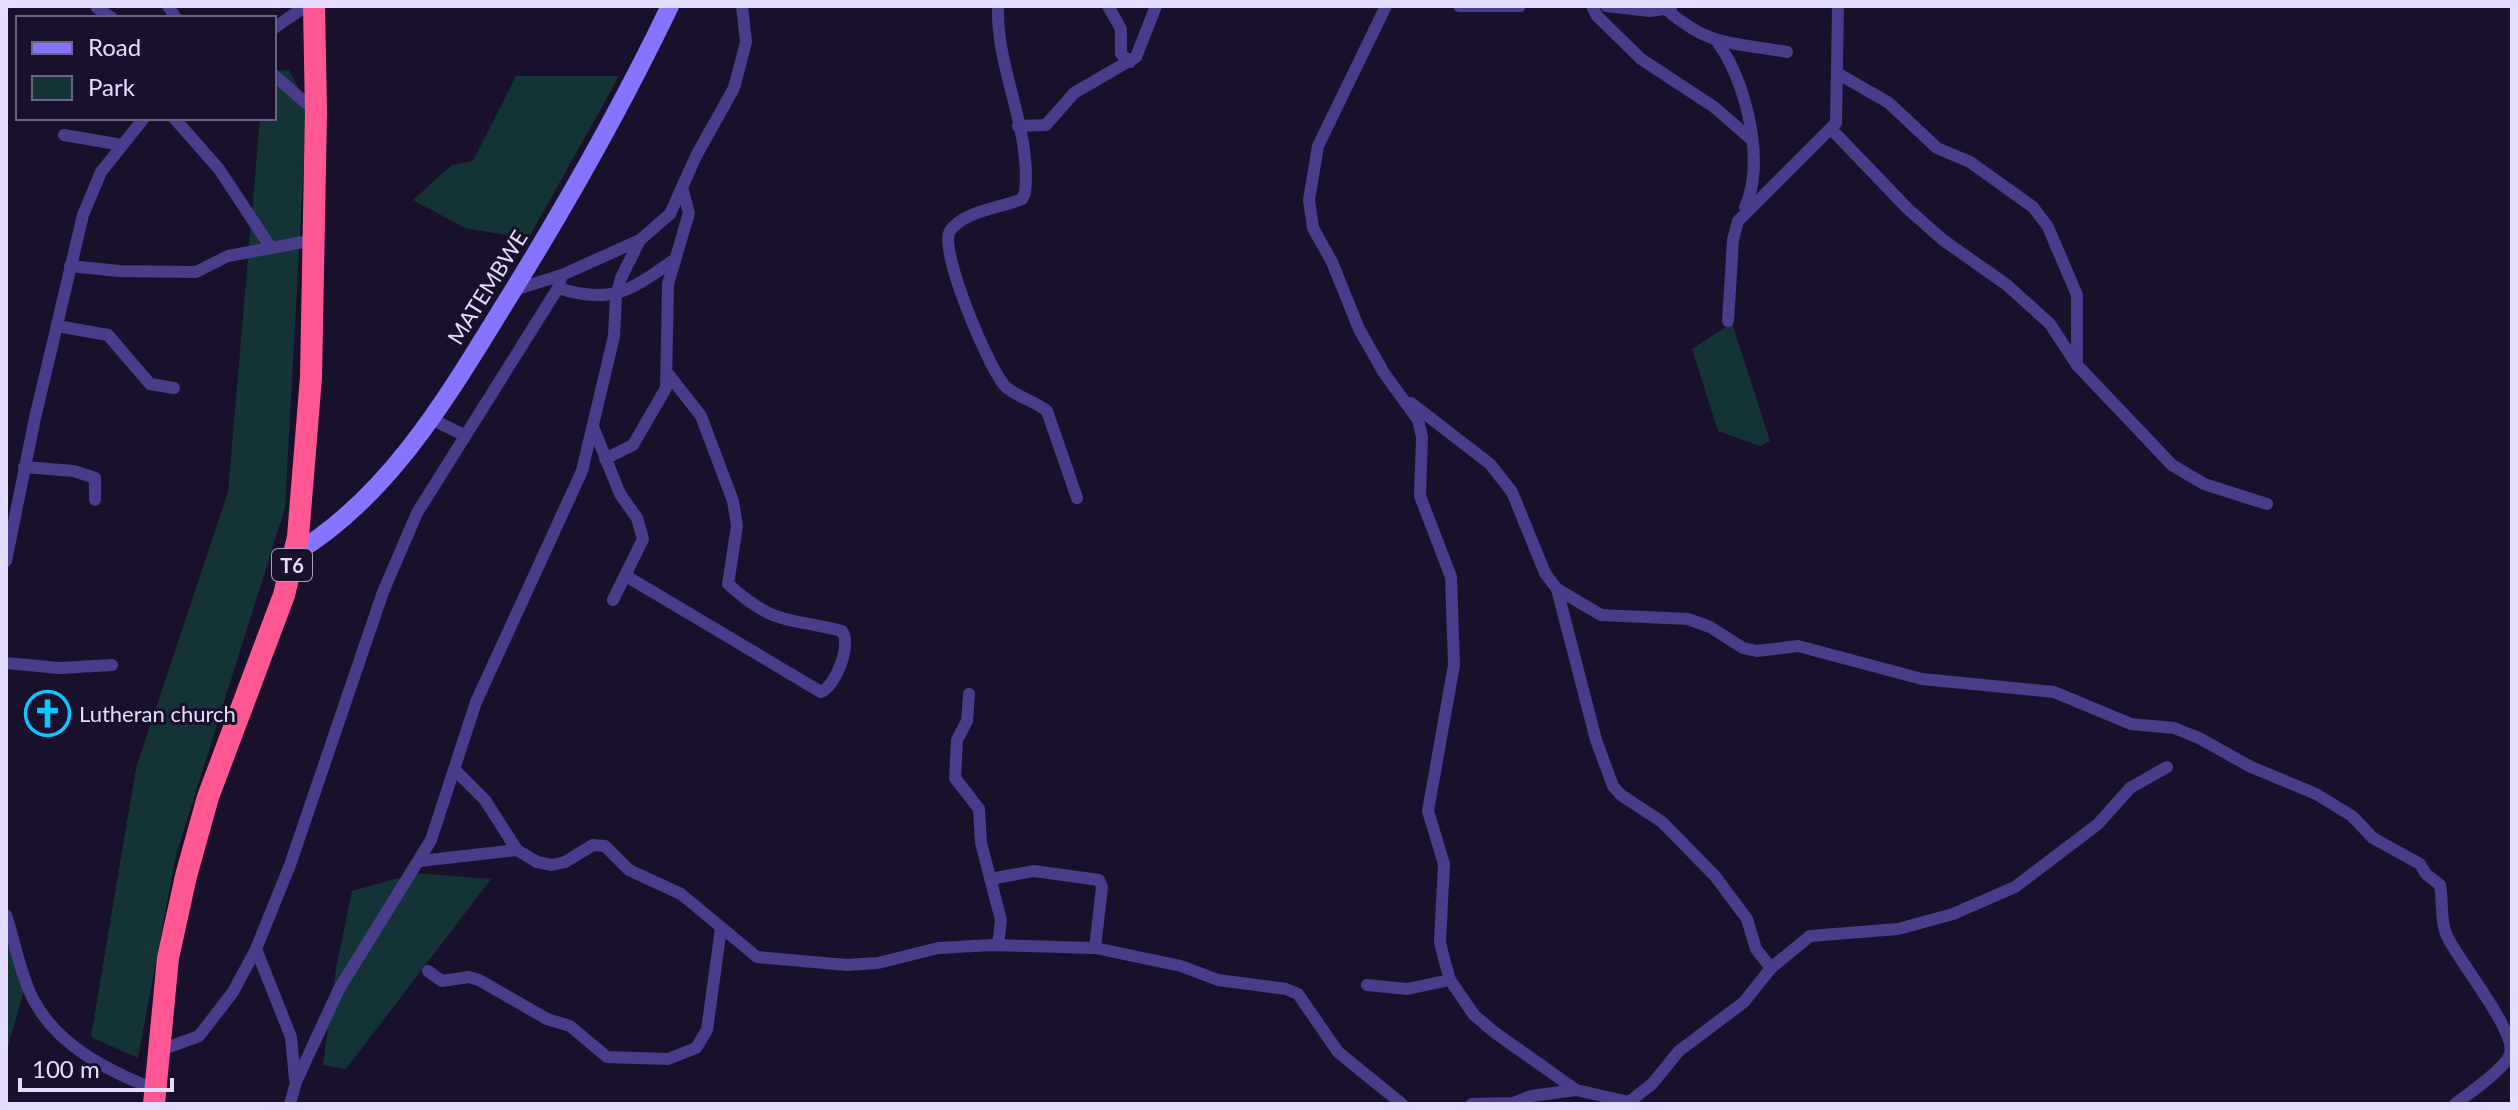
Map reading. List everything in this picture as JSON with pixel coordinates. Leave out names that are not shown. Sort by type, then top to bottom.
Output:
[{"type":"highway","name":"T6","points":[[155,1097],[168,958],[186,876],[208,797],[284,595],[294,554],[311,377],[316,112],[314,6]]},
{"type":"main road","name":"MATEMBWE","points":[[294,554],[328,533],[359,506],[429,418],[514,290],[607,133],[670,6]]},
{"type":"street","points":[[276,27],[306,6]]},
{"type":"street","points":[[514,290],[562,275],[640,240],[670,214],[683,191],[696,156],[734,88],[746,42],[742,6]]},
{"type":"street","points":[[998,6],[1001,57],[1024,150],[1024,197],[969,216],[949,233],[948,249],[977,330],[999,378],[1010,390],[1047,411],[1077,498]]},
{"type":"street","points":[[1108,6],[1121,29],[1121,52],[1130,62]]},
{"type":"street","points":[[1018,126],[1046,125],[1074,93],[1130,62],[1140,52],[1156,6]]},
{"type":"street","points":[[1386,6],[1318,146],[1309,200],[1313,228],[1332,262],[1359,329],[1421,429],[1420,496],[1448,565],[1455,618],[1454,665],[1428,811],[1444,864],[1440,942],[1450,980],[1474,1015],[1576,1090],[1628,1103],[1652,1084],[1679,1051],[1744,1002],[1771,968],[1815,935],[1898,929],[1953,914],[2015,887],[2098,824],[2130,788],[2167,767]]},
{"type":"street","points":[[1459,6],[1520,6]]},
{"type":"street","points":[[1592,6],[1597,16],[1641,59],[1714,107],[1751,139]]},
{"type":"street","points":[[1606,6],[1670,8],[1694,32],[1718,43],[1787,52]]},
{"type":"street","points":[[1738,221],[1832,130],[1838,114],[1838,6]]},
{"type":"street","points":[[97,8],[109,16]]},
{"type":"street","points":[[1718,43],[1735,74],[1751,139],[1753,181],[1733,240],[1728,321]]},
{"type":"street","points":[[1837,73],[1889,103],[1945,153],[1970,162],[2033,207],[2048,227],[2077,295],[2077,365]]},
{"type":"street","points":[[276,77],[316,112]]},
{"type":"street","points":[[6,561],[11,504],[24,467],[83,215],[101,172],[142,120]]},
{"type":"street","points":[[176,120],[219,169],[271,248]]},
{"type":"street","points":[[1832,130],[1908,209],[1943,240],[2007,285],[2050,324],[2077,365],[2148,443],[2184,475],[2267,504]]},
{"type":"street","points":[[64,135],[122,145]]},
{"type":"street","points":[[605,459],[633,445],[660,403],[669,375],[666,311],[674,260],[689,213],[683,191]]},
{"type":"street","points":[[70,266],[119,271],[196,272],[228,256],[314,240]]},
{"type":"street","points":[[290,1104],[296,1082],[339,989],[420,861],[476,702],[582,471],[614,336],[616,296],[621,278],[640,240]]},
{"type":"street","points":[[558,288],[579,295],[616,296],[674,260]]},
{"type":"street","points":[[158,1051],[199,1036],[233,992],[256,949],[290,865],[383,592],[417,513],[558,288],[562,275]]},
{"type":"street","points":[[57,326],[108,335],[150,384],[174,388]]},
{"type":"street","points":[[626,576],[821,692],[829,687],[847,647],[847,638],[842,631],[801,625],[768,615],[728,584],[737,526],[733,501],[701,416],[669,375]]},
{"type":"street","points":[[1394,389],[1472,448],[1512,492],[1545,573],[1557,589],[1596,740],[1613,786],[1621,795],[1662,822],[1715,876],[1747,919],[1756,949],[1771,968]]},
{"type":"street","points":[[429,418],[464,435]]},
{"type":"street","points":[[594,429],[605,459],[642,530],[642,546],[613,600]]},
{"type":"street","points":[[24,467],[74,471],[95,478],[95,500]]},
{"type":"street","points":[[1557,589],[1601,615],[1688,619],[1710,627],[1743,648],[1757,651],[1798,646],[1922,679],[2054,692],[2131,724],[2174,728],[2251,767],[2316,794],[2352,816],[2373,838],[2420,864],[2426,874],[2440,885],[2446,935],[2479,982],[2511,1050],[2499,1069],[2455,1104]]},
{"type":"street","points":[[6,663],[59,668],[112,665]]},
{"type":"street","points":[[969,694],[967,721],[957,740],[955,778],[958,786],[977,804],[981,843],[1001,920],[998,945]]},
{"type":"street","points":[[454,769],[485,800],[517,850],[537,862],[552,865],[565,862],[593,845],[605,846],[629,870],[681,894],[757,957],[809,964],[878,963],[938,948],[998,945],[1095,948],[1181,966],[1218,980],[1298,994],[1338,1052],[1402,1104]]},
{"type":"street","points":[[420,861],[517,850]]},
{"type":"street","points":[[990,879],[1034,871],[1099,880],[1102,887],[1095,948]]},
{"type":"street","points":[[6,915],[33,998],[47,1019],[81,1054],[155,1097]]},
{"type":"street","points":[[428,971],[442,981],[469,977],[479,980],[547,1019],[570,1026],[607,1057],[668,1059],[696,1048],[707,1030],[721,928]]},
{"type":"street","points":[[256,949],[291,1037],[296,1082]]},
{"type":"street","points":[[1367,985],[1407,989],[1450,980]]},
{"type":"street","points":[[1472,1104],[1513,1103],[1531,1096],[1576,1090]]},
{"type":"green space","points":[[289,70],[307,105],[285,508],[176,855],[138,1058],[91,1037],[136,768],[228,492],[260,120],[276,120],[276,71]]},
{"type":"green space","points":[[516,76],[619,76],[528,239],[465,228],[413,200],[452,165],[473,161]]},
{"type":"green space","points":[[1732,323],[1770,441],[1760,446],[1718,431],[1692,349]]},
{"type":"green space","points":[[416,873],[491,879],[346,1069],[323,1065],[336,969],[352,891]]},
{"type":"green space","points":[[6,942],[27,979],[6,1054]]},
{"type":"place","name":"Lutheran church","points":[[48,713]]}]
